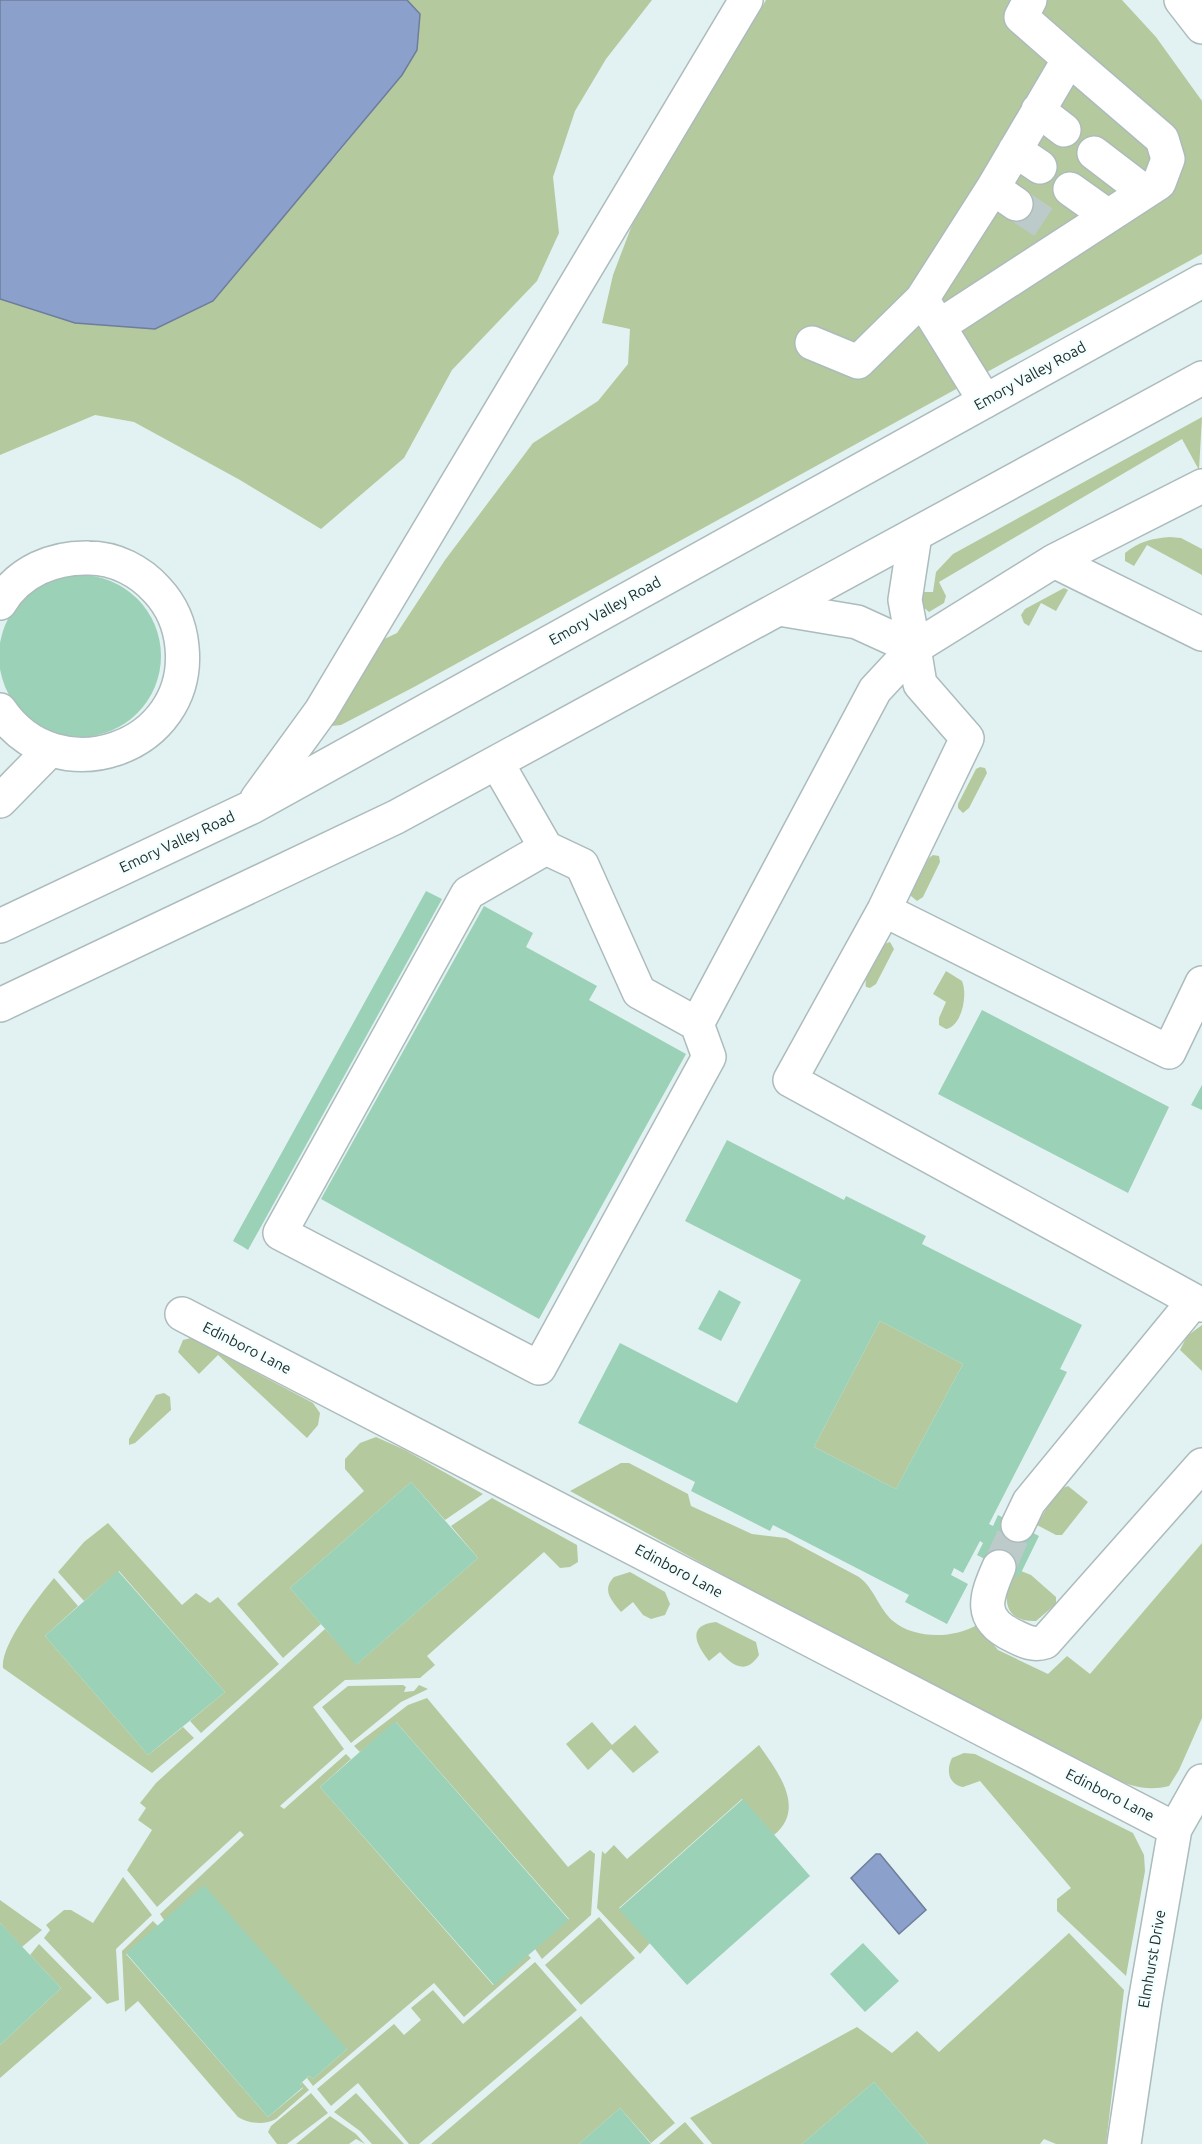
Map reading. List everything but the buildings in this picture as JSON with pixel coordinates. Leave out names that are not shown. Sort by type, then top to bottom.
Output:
[{"type":"main road","points":[[252,807],[321,711],[746,0]]},
{"type":"main road","points":[[812,343],[858,362],[931,312],[1058,232],[1108,216],[1159,183],[1168,159],[1162,139],[1021,17],[1030,0]]},
{"type":"main road","points":[[1181,0],[1202,27]]},
{"type":"main road","points":[[931,312],[1027,158],[1038,110],[1069,59]]},
{"type":"main road","points":[[1038,110],[1064,130]]},
{"type":"main road","points":[[1094,153],[1144,192]]},
{"type":"main road","points":[[1070,189],[1108,216]]},
{"type":"main road","name":"Emory Valley Road","points":[[0,926],[252,807],[1202,281]]},
{"type":"main road","points":[[931,312],[985,401]]},
{"type":"main road","points":[[0,1005],[396,817],[1202,378]]},
{"type":"main road","points":[[697,1024],[875,690],[914,648],[1054,561],[1202,486]]},
{"type":"main road","points":[[915,535],[905,600],[920,684],[967,738],[884,910],[790,1080],[1198,1303],[1029,1502],[1018,1525]]},
{"type":"main road","points":[[0,603],[17,582],[34,570],[52,562],[93,558],[133,570],[164,597],[174,615],[181,636],[182,667],[174,698],[163,716],[132,743],[112,751],[70,755],[50,750],[31,741],[0,711]]},
{"type":"main road","points":[[1054,561],[1202,634]]},
{"type":"main road","points":[[779,609],[857,622],[914,648]]},
{"type":"main road","points":[[0,801],[50,750]]},
{"type":"main road","points":[[497,763],[546,848],[582,865],[639,992],[697,1024],[709,1058],[539,1368],[280,1233],[468,893],[546,848]]},
{"type":"main road","points":[[884,910],[1169,1052],[1202,983]]},
{"type":"main road","name":"Edinboro Lane","points":[[182,1314],[1175,1829]]},
{"type":"main road","points":[[999,1567],[987,1594],[989,1615],[1000,1630],[1033,1644],[1045,1642],[1202,1465]]},
{"type":"main road","name":"Elmhurst Drive","points":[[1124,2144],[1145,2002],[1175,1829],[1202,1781]]},
{"type":"green space","points":[[407,0],[652,0],[606,59],[575,111],[553,177],[559,233],[537,281],[452,370],[404,458],[321,529],[240,480],[134,422],[95,415],[0,455],[0,299],[75,323],[333,159],[402,75],[417,50],[420,14]]},
{"type":"green space","points":[[766,0],[1122,0],[1156,37],[1202,101],[1202,254],[414,687],[341,725],[332,726],[330,723],[380,641],[397,633],[445,560],[533,443],[598,401],[628,364],[630,329],[602,323],[613,275],[632,225]]},
{"type":"green space","points":[[1202,417],[1199,470],[1182,439],[939,582],[946,596],[944,603],[929,612],[922,606],[921,592],[933,592],[936,572],[953,554]]},
{"type":"green space","points":[[1170,537],[1181,538],[1202,549],[1202,575],[1147,545],[1134,566],[1125,561],[1125,553],[1140,543]]},
{"type":"green space","points":[[1064,588],[1068,590],[1056,611],[1041,603],[1029,626],[1024,623],[1021,615],[1025,609]]},
{"type":"green space","points":[[985,768],[987,773],[969,808],[963,813],[958,808],[958,804],[976,769]]},
{"type":"green space","points":[[933,855],[939,856],[940,862],[923,897],[917,901],[911,893],[929,858]]},
{"type":"green space","points":[[890,942],[894,949],[876,984],[870,988],[866,987],[867,976],[873,961],[881,948]]},
{"type":"green space","points":[[946,971],[962,981],[964,1002],[956,1022],[952,1027],[946,1029],[939,1025],[939,1018],[946,1002],[933,994]]},
{"type":"green space","points":[[880,1321],[963,1364],[896,1489],[814,1447]]},
{"type":"green space","points":[[1202,1325],[1202,1371],[1180,1350],[1187,1336]]},
{"type":"green space","points":[[191,1338],[313,1403],[320,1413],[318,1425],[307,1438],[218,1355],[199,1374],[178,1352],[183,1340]]},
{"type":"green space","points":[[164,1393],[170,1397],[171,1410],[135,1443],[129,1445],[129,1439],[156,1395]]},
{"type":"green space","points":[[376,1437],[405,1450],[483,1494],[445,1520],[411,1482],[290,1588],[321,1624],[283,1658],[237,1604],[364,1491],[345,1469],[345,1459],[360,1443]]},
{"type":"green space","points":[[621,1463],[629,1463],[688,1494],[691,1506],[752,1534],[786,1538],[859,1577],[869,1587],[888,1616],[902,1627],[922,1634],[945,1635],[977,1625],[998,1650],[1048,1674],[1067,1656],[1090,1674],[1202,1543],[1202,1718],[1179,1770],[1169,1786],[1159,1788],[1132,1785],[1097,1772],[840,1639],[570,1491]]},
{"type":"green space","points":[[1068,1486],[1088,1502],[1062,1535],[1056,1535],[1037,1525],[1057,1490]]},
{"type":"green space","points":[[492,1498],[577,1545],[578,1562],[570,1567],[560,1568],[544,1552],[427,1656],[435,1665],[420,1678],[345,1680],[313,1707],[344,1749],[280,1806],[284,1809],[346,1754],[351,1759],[320,1787],[493,1985],[528,1955],[531,1958],[464,2017],[434,1983],[313,2086],[307,2078],[309,2076],[313,2079],[347,2049],[164,1920],[160,1914],[244,1835],[240,1831],[157,1907],[127,1870],[152,1830],[138,1820],[146,1808],[140,1803],[156,1783],[325,1629],[357,1664],[478,1558],[451,1526]]},
{"type":"green space","points":[[108,1523],[182,1605],[196,1593],[210,1603],[218,1597],[279,1664],[201,1733],[190,1721],[225,1692],[119,1571],[84,1601],[58,1572],[84,1542]]},
{"type":"green space","points":[[1021,1571],[1031,1575],[1056,1597],[1056,1604],[1036,1621],[1017,1617],[1008,1606],[1007,1590],[1012,1573]]},
{"type":"green space","points":[[630,1572],[665,1592],[670,1604],[665,1615],[651,1619],[643,1615],[633,1602],[621,1612],[611,1600],[608,1591],[610,1582],[614,1577]]},
{"type":"green space","points":[[54,1578],[78,1606],[45,1636],[148,1755],[183,1727],[194,1738],[152,1773],[3,1668],[4,1658],[14,1634]]},
{"type":"green space","points":[[716,1622],[756,1642],[759,1655],[754,1661],[744,1667],[740,1666],[720,1652],[709,1661],[700,1649],[696,1637],[697,1631],[700,1627]]},
{"type":"green space","points":[[403,1685],[406,1687],[404,1692],[414,1691],[419,1685],[428,1689],[401,1702],[351,1743],[322,1707],[348,1686]]},
{"type":"green space","points":[[427,1698],[568,1867],[590,1850],[595,1854],[591,1915],[542,1959],[535,1949],[569,1919],[396,1722],[360,1752],[354,1746],[408,1705]]},
{"type":"green space","points":[[592,1722],[612,1745],[635,1725],[659,1752],[633,1773],[611,1749],[588,1770],[566,1744]]},
{"type":"green space","points":[[759,1745],[774,1766],[786,1790],[789,1802],[784,1824],[774,1835],[742,1799],[619,1908],[650,1943],[640,1954],[597,1908],[602,1851],[605,1854],[614,1845],[627,1859]]},
{"type":"green space","points":[[964,1753],[975,1754],[1133,1833],[1144,1855],[1145,1871],[1126,1976],[1057,1911],[1057,1899],[1071,1888],[980,1781],[963,1787],[951,1780],[949,1767],[952,1758]]},
{"type":"green space","points":[[123,1877],[152,1915],[116,1949],[119,2000],[107,2004],[44,1938],[50,1930],[46,1925],[64,1910],[71,1910],[93,1923]]},
{"type":"green space","points":[[0,1900],[42,1930],[22,1947],[0,1923]]},
{"type":"green space","points":[[599,1917],[635,1958],[581,2005],[545,1965]]},
{"type":"green space","points":[[153,1921],[158,1926],[126,1954],[268,2117],[303,2088],[300,2084],[302,2082],[309,2090],[276,2119],[257,2123],[238,2117],[138,2001],[125,2012],[122,1951]]},
{"type":"green space","points":[[1069,1933],[1124,1990],[1106,2144],[1056,2144],[1044,2139],[1040,2144],[928,2144],[874,2082],[802,2144],[712,2144],[690,2118],[857,2027],[892,2053],[917,2031],[939,2052]]},
{"type":"green space","points":[[39,1944],[92,1998],[0,2078],[0,2045],[61,1988],[30,1955]]},
{"type":"green space","points":[[535,1962],[577,2010],[419,2144],[409,2144],[358,2083],[331,2106],[317,2089],[394,2024],[404,2035],[421,2020],[411,2008],[433,1990],[463,2024]]},
{"type":"green space","points":[[581,2016],[675,2123],[651,2143],[620,2108],[579,2144],[431,2144]]},
{"type":"green space","points":[[311,2093],[328,2113],[287,2144],[277,2144],[268,2132],[271,2126]]},
{"type":"green space","points":[[356,2093],[404,2144],[372,2144],[360,2131],[334,2112]]},
{"type":"green space","points":[[330,2116],[356,2134],[365,2144],[356,2139],[349,2144],[296,2144]]},
{"type":"green space","points":[[685,2122],[704,2144],[659,2144]]},
{"type":"water","points":[[0,0],[407,0],[420,14],[417,50],[402,75],[213,301],[155,329],[75,323],[0,299]]},
{"type":"water","points":[[876,1854],[880,1854],[926,1910],[899,1934],[851,1878]]},
{"type":"tunnel","points":[[1016,204],[1046,224]]},
{"type":"tunnel","points":[[999,1567],[1018,1525]]}]
